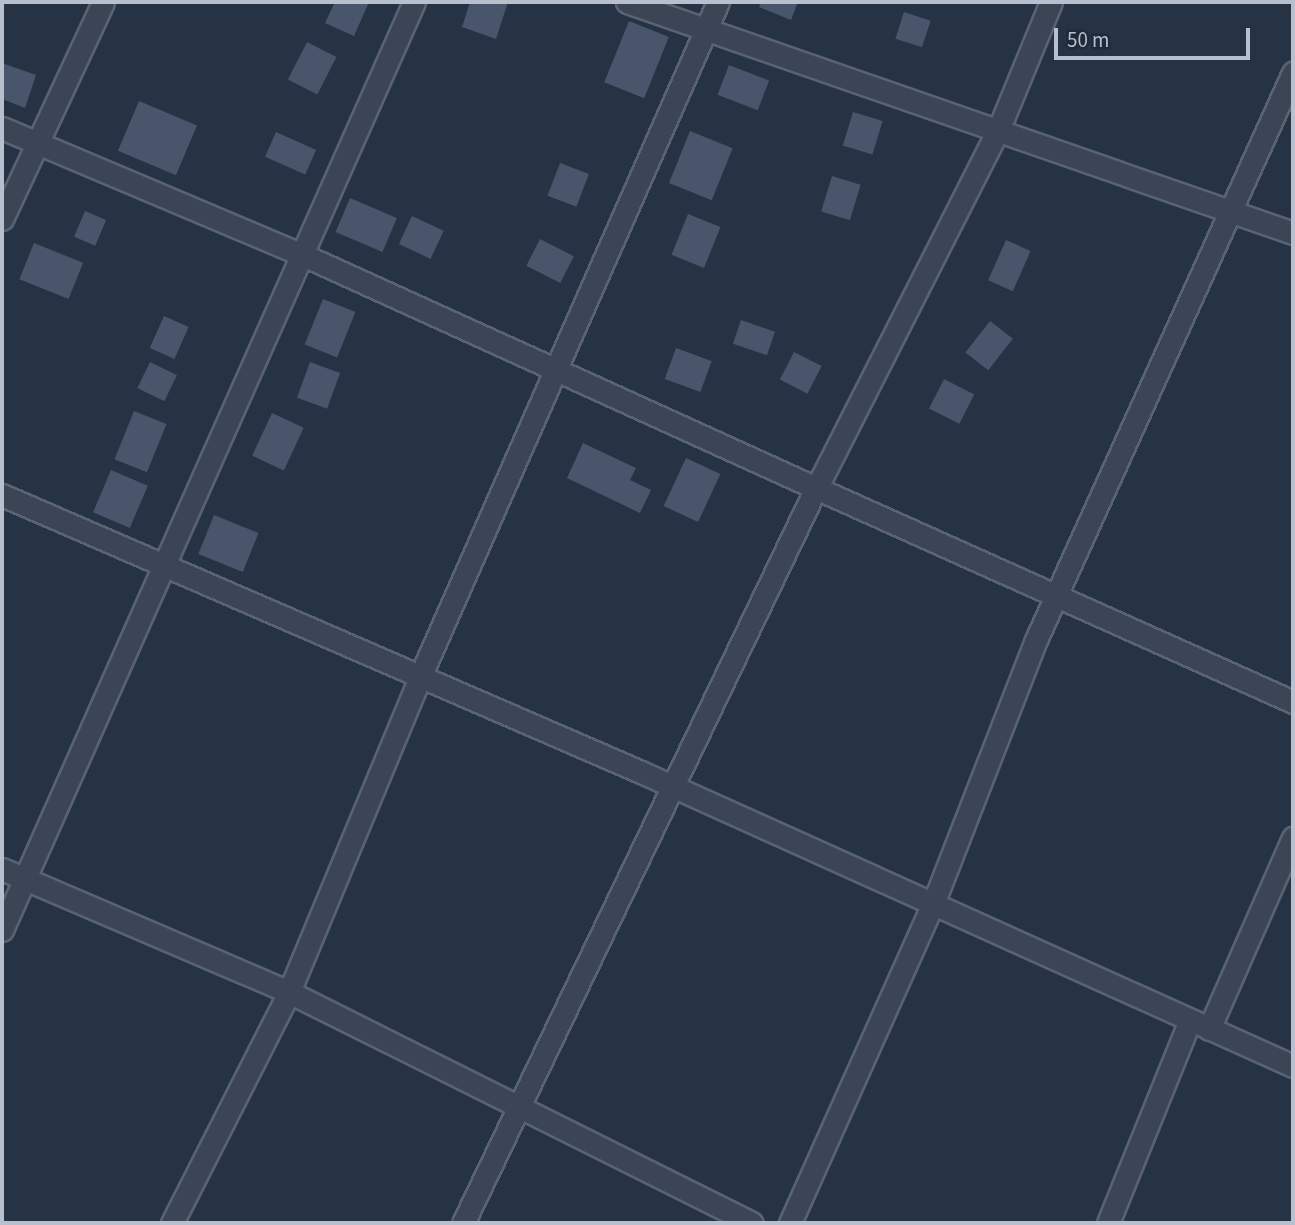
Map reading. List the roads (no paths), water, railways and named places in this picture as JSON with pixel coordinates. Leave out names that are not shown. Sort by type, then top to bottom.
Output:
[{"type":"street","points":[[2,219],[103,2]]},
{"type":"street","points":[[2,930],[161,565],[414,2]]},
{"type":"street","points":[[627,2],[999,128],[1293,233]]},
{"type":"street","points":[[172,1223],[289,992],[419,679],[718,2]]},
{"type":"street","points":[[463,1223],[523,1109],[670,785],[816,488],[999,128],[1051,2]]},
{"type":"street","points":[[790,1223],[933,904],[1058,592],[1293,73]]},
{"type":"street","points":[[2,128],[301,254],[554,372],[1058,592],[1293,702]]},
{"type":"street","points":[[2,495],[419,679],[670,785],[1293,1066]]},
{"type":"street","points":[[1108,1223],[1200,1024],[1293,838]]},
{"type":"street","points":[[2,869],[289,992],[752,1223]]}]
